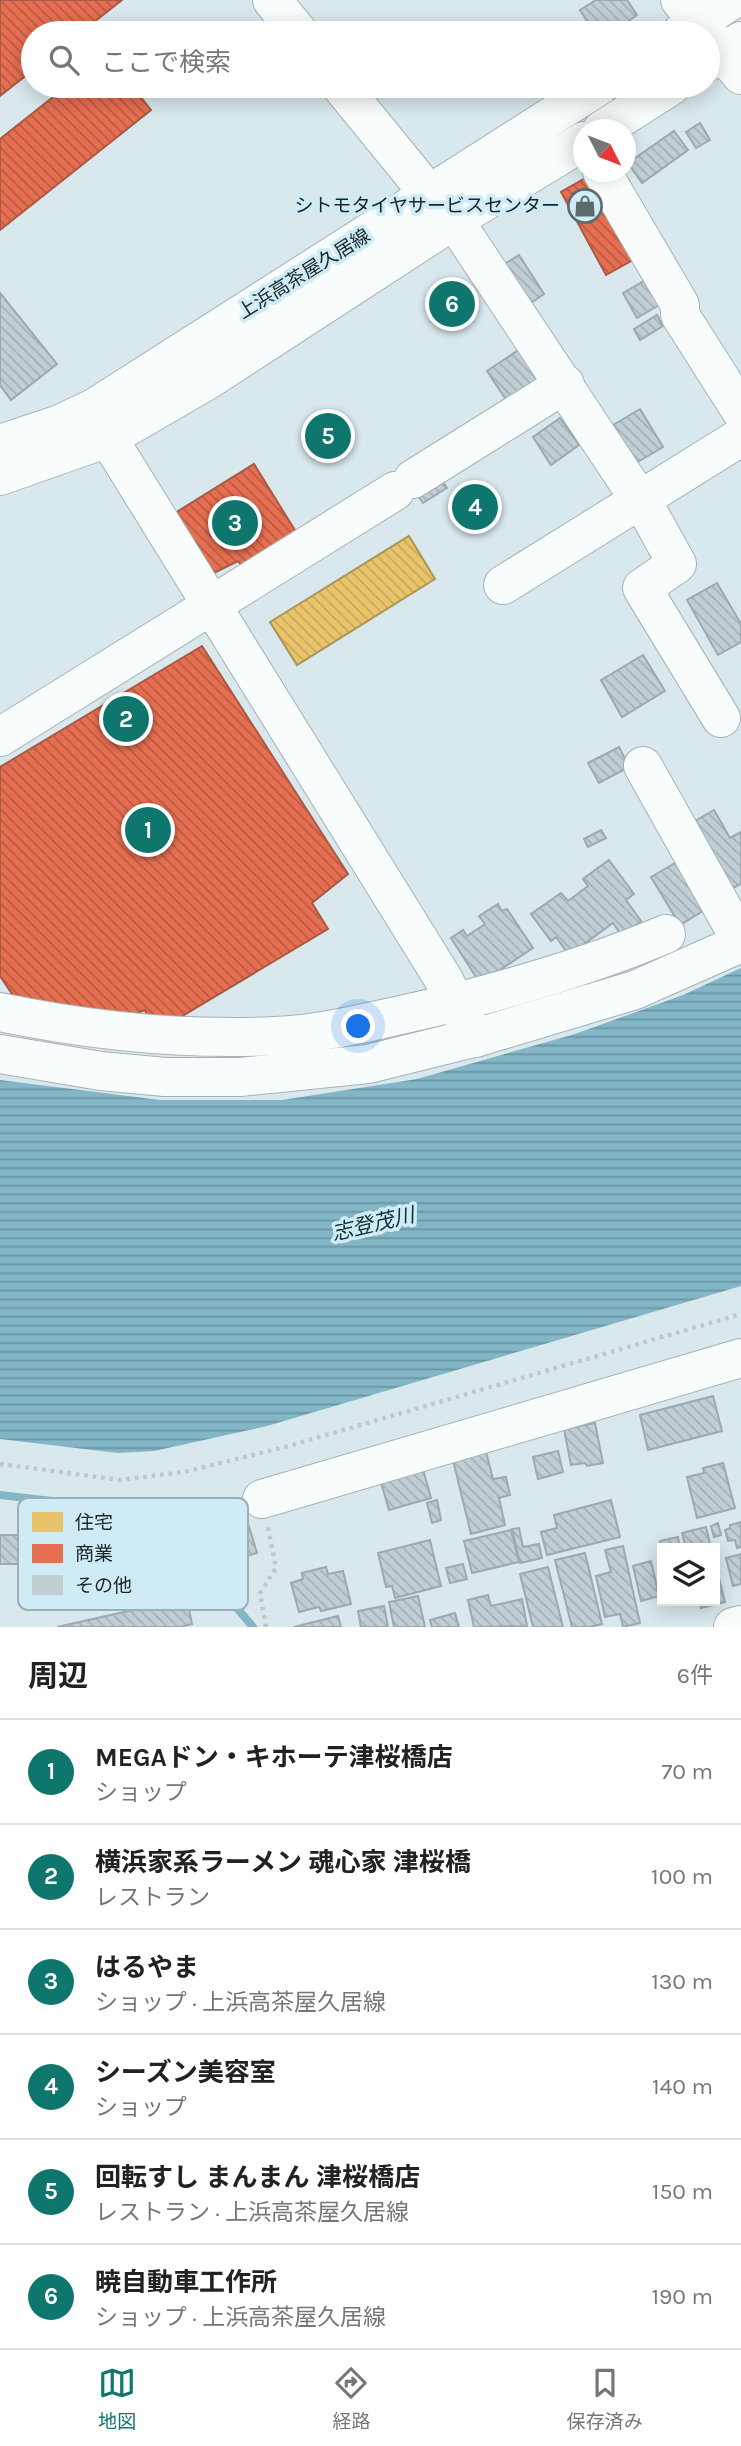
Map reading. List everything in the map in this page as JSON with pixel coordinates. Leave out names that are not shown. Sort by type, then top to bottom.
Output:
[{"type":"street","points":[[272,0],[289,21]]},
{"type":"street","points":[[720,21],[732,0]]},
{"type":"street","points":[[351,98],[442,207],[641,499],[677,564],[642,588],[721,718]]},
{"type":"street","name":"上浜高茶屋久居線","points":[[0,476],[108,439],[208,380],[442,207],[583,98]]},
{"type":"street","points":[[619,119],[652,98]]},
{"type":"street","name":"上浜高茶屋久居線","points":[[0,444],[60,424],[94,408],[442,207],[573,146]]},
{"type":"street","points":[[608,182],[680,305],[680,315],[741,411]]},
{"type":"street","points":[[0,737],[565,384]]},
{"type":"street","points":[[503,585],[741,437]]},
{"type":"street","points":[[108,439],[444,980],[454,1003],[476,1038]]},
{"type":"street","points":[[0,1054],[74,1067],[152,1076],[240,1077],[368,1064],[476,1038],[635,990],[741,942],[643,766]]},
{"type":"street","points":[[0,1012],[51,1023],[190,1037],[278,1036],[338,1029],[454,1003],[561,974],[620,954],[666,934]]},
{"type":"street","points":[[262,1499],[741,1358]]},
{"type":"street","points":[[733,1627],[741,1625]]},
{"type":"path","points":[[0,1464],[120,1480],[184,1472],[285,1447],[741,1314]]},
{"type":"path","points":[[262,1499],[276,1568],[260,1594],[265,1627]]},
{"type":"water","name":"志登茂川","points":[[741,968],[741,1286],[267,1426],[154,1451],[118,1453],[0,1439],[0,1080],[160,1100],[282,1100],[417,1079],[575,1034],[683,995]]},
{"type":"building: 住宅","points":[[409,536],[435,579],[297,665],[270,622]]},
{"type":"building: 商業","points":[[0,0],[122,0],[95,21],[21,21],[21,79],[0,96]]},
{"type":"building: 商業","points":[[52,98],[142,98],[151,110],[0,230],[0,139]]},
{"type":"building: 商業","points":[[578,182],[599,182],[640,256],[606,275],[561,192]]},
{"type":"building: 商業","points":[[254,464],[296,532],[241,565],[238,561],[214,573],[175,513]]},
{"type":"building: 商業","points":[[202,646],[348,874],[312,903],[328,929],[174,1021],[149,1019],[145,1010],[132,1015],[18,1003],[0,976],[0,767]]},
{"type":"building: その他","points":[[596,0],[627,0],[637,15],[628,21],[587,21],[580,10]]},
{"type":"building: その他","points":[[700,123],[710,140],[696,148],[686,132]]},
{"type":"building: その他","points":[[674,131],[688,150],[642,183],[636,174],[636,157]]},
{"type":"building: その他","points":[[519,255],[544,294],[528,305],[503,265]]},
{"type":"building: その他","points":[[654,275],[668,300],[637,318],[623,293]]},
{"type":"building: その他","points":[[0,293],[57,364],[11,400],[0,385]]},
{"type":"building: その他","points":[[657,315],[663,326],[640,340],[634,329]]},
{"type":"building: その他","points":[[520,349],[540,378],[507,401],[487,371]]},
{"type":"building: その他","points":[[640,409],[663,447],[636,463],[613,425]]},
{"type":"building: その他","points":[[560,418],[579,445],[551,465],[533,437]]},
{"type":"building: その他","points":[[441,479],[447,488],[423,503],[417,494]]},
{"type":"building: その他","points":[[717,583],[741,624],[741,642],[718,655],[687,600]]},
{"type":"building: その他","points":[[643,655],[665,691],[622,717],[601,680]]},
{"type":"building: その他","points":[[619,747],[629,767],[599,783],[588,763]]},
{"type":"building: その他","points":[[714,810],[730,838],[741,832],[741,884],[733,888],[695,821]]},
{"type":"building: その他","points":[[601,830],[606,838],[588,847],[584,839]]},
{"type":"building: その他","points":[[682,859],[711,906],[680,925],[651,877]]},
{"type":"building: その他","points":[[609,860],[634,894],[626,900],[641,921],[622,936],[613,923],[569,955],[556,937],[551,941],[531,914],[561,893],[568,901],[588,886],[583,879]]},
{"type":"building: その他","points":[[498,904],[502,911],[507,909],[533,948],[480,983],[451,938],[463,930],[467,936],[485,924],[479,916]]},
{"type":"building: その他","points":[[713,1396],[722,1431],[648,1450],[640,1415]]},
{"type":"building: その他","points":[[595,1423],[603,1463],[571,1465],[564,1429]]},
{"type":"building: その他","points":[[484,1444],[493,1479],[506,1477],[510,1495],[499,1498],[505,1525],[471,1534],[451,1452]]},
{"type":"building: その他","points":[[558,1451],[563,1472],[538,1479],[533,1457]]},
{"type":"building: その他","points":[[723,1463],[735,1508],[697,1518],[687,1477],[704,1473],[703,1468]]},
{"type":"building: その他","points":[[422,1466],[431,1498],[389,1510],[380,1479]]},
{"type":"building: その他","points":[[437,1500],[441,1520],[432,1523],[427,1503]]},
{"type":"building: その他","points":[[611,1500],[620,1537],[547,1555],[541,1532],[557,1528],[554,1515]]},
{"type":"building: その他","points":[[741,1522],[741,1547],[737,1548],[735,1540],[728,1541],[725,1530],[730,1528],[730,1525]]},
{"type":"building: その他","points":[[248,1523],[257,1553],[248,1556]]},
{"type":"building: その他","points":[[718,1523],[721,1535],[714,1537],[711,1526]]},
{"type":"building: その他","points":[[706,1527],[710,1543],[685,1543],[682,1533]]},
{"type":"building: その他","points":[[519,1528],[523,1547],[539,1544],[542,1558],[520,1563],[512,1529]]},
{"type":"building: その他","points":[[511,1530],[519,1562],[472,1573],[464,1541]]},
{"type":"building: その他","points":[[0,1535],[18,1535],[18,1564],[0,1564]]},
{"type":"building: その他","points":[[678,1537],[679,1543],[660,1543]]},
{"type":"building: その他","points":[[430,1540],[441,1586],[395,1598],[392,1586],[386,1587],[378,1553]]},
{"type":"building: その他","points":[[623,1546],[640,1623],[623,1627],[620,1614],[605,1617],[596,1576],[611,1572],[605,1550]]},
{"type":"building: その他","points":[[585,1553],[602,1624],[572,1627],[555,1560]]},
{"type":"building: その他","points":[[741,1554],[741,1584],[733,1586],[726,1558]]},
{"type":"building: その他","points":[[651,1561],[657,1597],[641,1601],[633,1566]]},
{"type":"building: その他","points":[[463,1564],[467,1579],[450,1583],[446,1568]]},
{"type":"building: その他","points":[[326,1567],[328,1574],[343,1571],[351,1604],[321,1611],[319,1607],[299,1612],[291,1583],[303,1579],[302,1573]]},
{"type":"building: その他","points":[[548,1567],[563,1627],[533,1627],[520,1574]]},
{"type":"building: その他","points":[[720,1582],[725,1602],[720,1603]]},
{"type":"building: その他","points":[[488,1595],[491,1606],[522,1599],[527,1626],[474,1627],[468,1600]]},
{"type":"building: その他","points":[[418,1596],[425,1627],[394,1627],[389,1602]]},
{"type":"building: その他","points":[[384,1606],[388,1627],[361,1627],[358,1611]]},
{"type":"building: その他","points":[[133,1610],[189,1610],[192,1624],[180,1627],[57,1627]]},
{"type":"building: その他","points":[[455,1613],[459,1627],[432,1627],[430,1620]]},
{"type":"building: その他","points":[[338,1616],[341,1627],[294,1627]]},
{"type":"waterway","points":[[0,1495],[26,1498]]},
{"type":"waterway","points":[[239,1610],[253,1627]]},
{"type":"place","name":"シトモタイヤサービスセンター","points":[[585,206]]},
{"type":"place","name":"暁自動車工作所","points":[[452,304]]},
{"type":"place","name":"回転すし まんまん 津桜橋店","points":[[328,436]]},
{"type":"place","name":"シーズン美容室","points":[[475,507]]},
{"type":"place","name":"はるやま","points":[[235,523]]},
{"type":"place","name":"横浜家系ラーメン 魂心家 津桜橋","points":[[126,719]]},
{"type":"place","name":"MEGAドン・キホーテ津桜橋店","points":[[148,830]]}]
